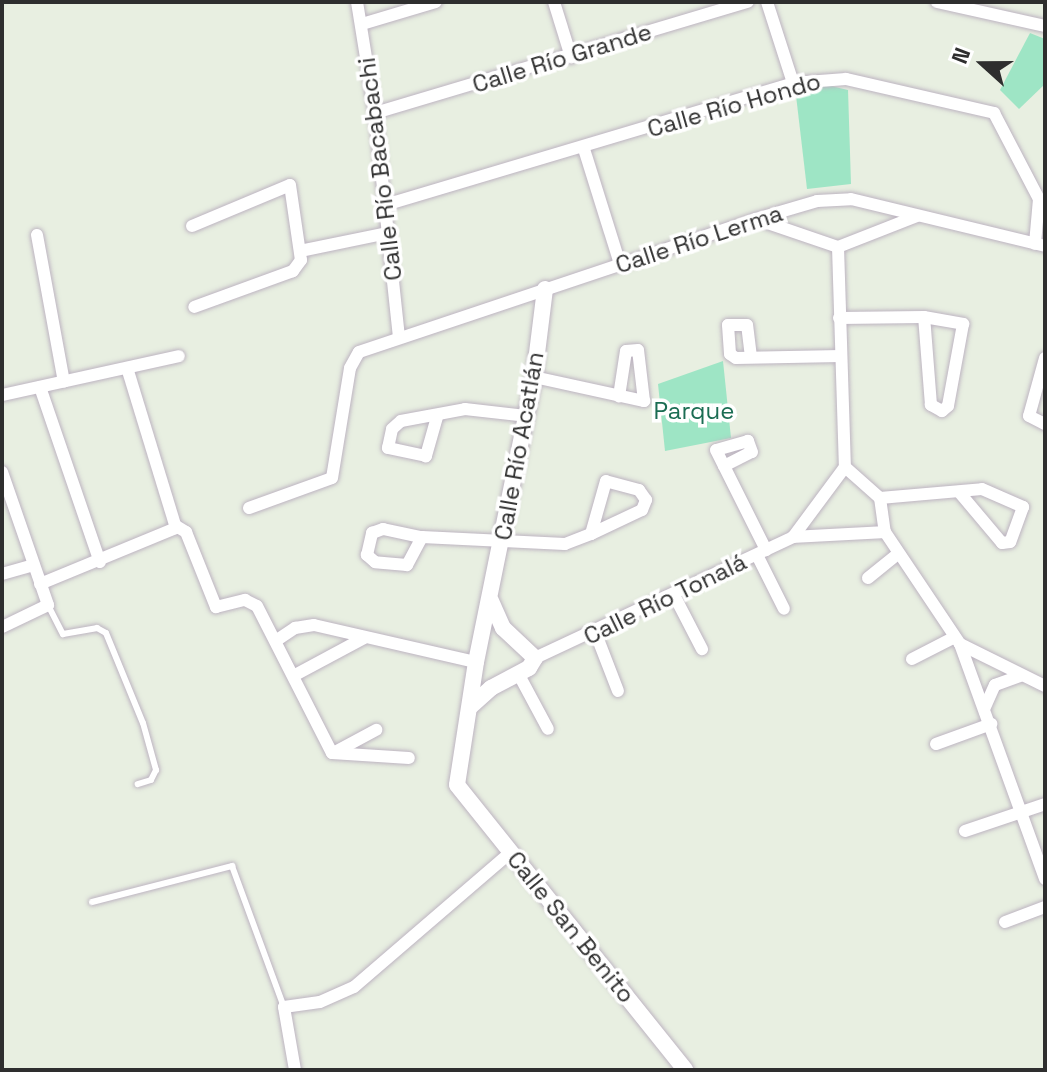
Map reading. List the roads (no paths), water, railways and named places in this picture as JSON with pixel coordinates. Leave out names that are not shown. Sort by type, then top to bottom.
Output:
[{"type":"street","name":"Calle Río Bacabachi","points":[[357,2],[375,113],[399,337]]},
{"type":"street","points":[[362,24],[436,2]]},
{"type":"street","points":[[554,2],[571,57]]},
{"type":"street","name":"Calle Río Grande","points":[[375,113],[748,2]]},
{"type":"street","points":[[767,2],[793,83]]},
{"type":"street","points":[[937,2],[1045,26]]},
{"type":"street","name":"Calle Río Hondo","points":[[385,205],[584,149],[793,83],[846,79],[994,113],[1039,199],[1040,245]]},
{"type":"street","points":[[584,149],[620,264]]},
{"type":"street","points":[[192,226],[290,185],[300,251],[299,267],[293,271],[194,307]]},
{"type":"street","name":"Calle Río Lerma","points":[[249,508],[332,478],[350,368],[359,352],[399,337],[756,219],[833,198],[1040,245]]},
{"type":"street","points":[[756,219],[838,247],[917,216]]},
{"type":"street","points":[[300,251],[388,233]]},
{"type":"street","points":[[37,235],[64,382]]},
{"type":"street","points":[[838,247],[845,467],[880,498],[885,532],[958,640],[985,707],[1045,879]]},
{"type":"street","name":"Calle Río Acatlán","points":[[457,785],[475,670],[534,377],[545,289]]},
{"type":"street","points":[[839,318],[924,317],[963,324],[948,406],[936,410],[931,405],[924,317]]},
{"type":"street","points":[[751,357],[744,323],[728,325],[732,357],[751,357],[841,356]]},
{"type":"street","points":[[2,395],[179,356]]},
{"type":"street","points":[[1045,358],[1029,416],[1045,424]]},
{"type":"street","points":[[127,368],[176,526],[186,532],[216,607],[251,601],[277,640],[332,753]]},
{"type":"street","points":[[534,377],[619,396]]},
{"type":"street","points":[[40,387],[100,562]]},
{"type":"street","points":[[437,417],[465,409],[526,416]]},
{"type":"street","points":[[724,466],[784,609]]},
{"type":"street","name":"Calle Río Tonalá","points":[[793,537],[845,467]]},
{"type":"street","points":[[2,472],[8,503],[48,605],[2,627]]},
{"type":"street","points":[[422,537],[550,545],[591,534],[642,510],[646,500],[639,490],[606,481],[591,534]]},
{"type":"street","points":[[880,498],[982,489],[1023,507],[1007,545],[959,492]]},
{"type":"street","points":[[40,584],[100,562],[176,526]]},
{"type":"street","name":"Calle Río Tonalá","points":[[535,658],[596,634],[793,537],[885,532]]},
{"type":"street","points":[[868,578],[898,554]]},
{"type":"street","points":[[2,574],[34,565]]},
{"type":"street","points":[[674,595],[702,649]]},
{"type":"street","points":[[471,706],[491,688],[519,675],[535,658],[503,628],[491,601]]},
{"type":"street","points":[[277,640],[303,625],[364,638],[475,670],[491,688]]},
{"type":"street","points":[[483,632],[503,628]]},
{"type":"street","points":[[596,634],[618,691]]},
{"type":"street","points":[[295,675],[364,638]]},
{"type":"street","points":[[912,659],[958,640]]},
{"type":"street","points":[[958,640],[1020,676],[1045,686]]},
{"type":"street","points":[[519,675],[548,729]]},
{"type":"street","points":[[985,707],[995,685],[1020,676]]},
{"type":"street","points":[[936,744],[991,724]]},
{"type":"street","points":[[332,753],[376,730]]},
{"type":"street","points":[[332,753],[409,758]]},
{"type":"street","name":"Calle San Benito","points":[[457,785],[685,1070]]},
{"type":"street","points":[[965,831],[1045,804]]},
{"type":"street","points":[[295,1070],[284,1007],[320,1002],[354,987],[511,852]]},
{"type":"street","points":[[1005,922],[1045,907]]},
{"type":"lane","points":[[48,605],[63,634],[97,628],[106,633],[143,723],[156,770],[151,780],[138,784]]},
{"type":"lane","points":[[92,902],[232,866],[284,1007]]},
{"type":"park label","name":"Parque","points":[[694,411]]}]
